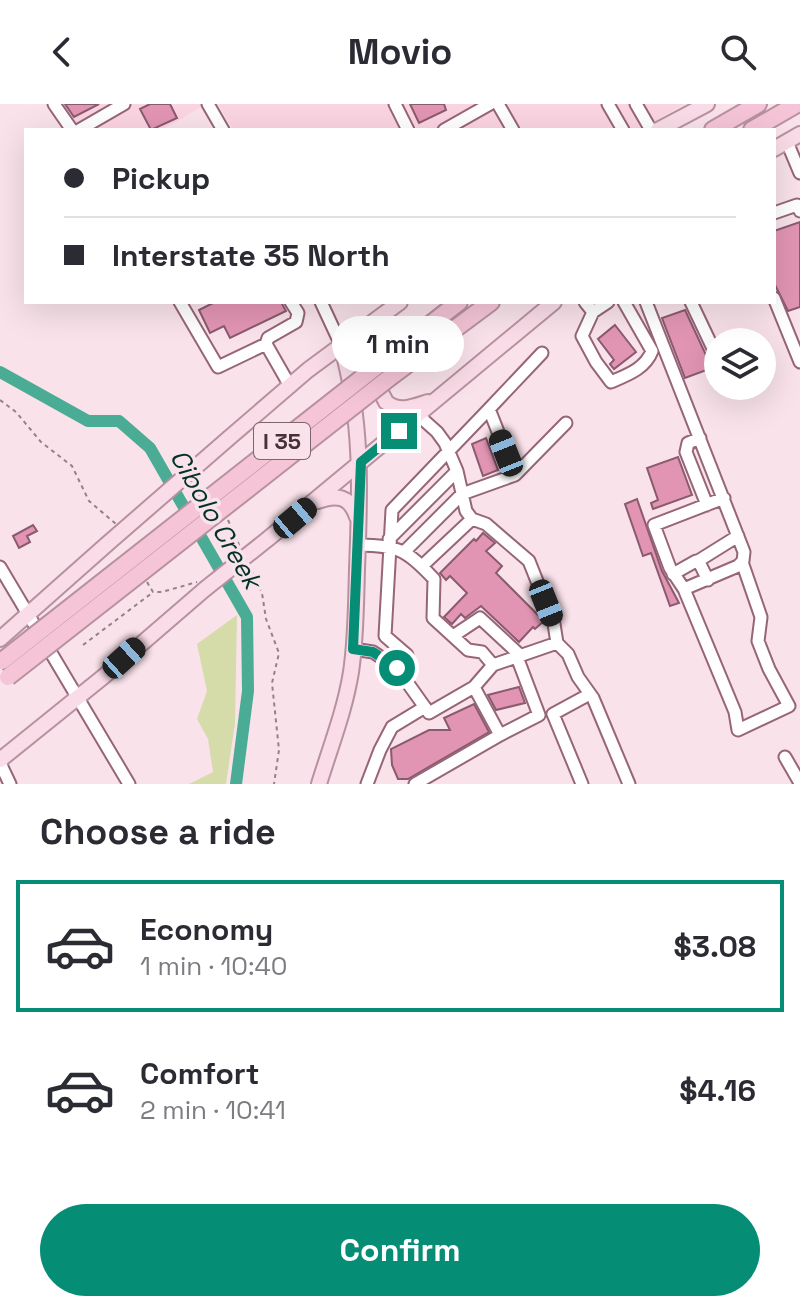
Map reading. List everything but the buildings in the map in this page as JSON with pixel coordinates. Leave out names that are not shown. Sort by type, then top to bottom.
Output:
[{"type":"highway","points":[[716,128],[747,104]]},
{"type":"highway","points":[[716,128],[758,104]]},
{"type":"highway","points":[[755,128],[797,104]]},
{"type":"highway","name":"I 35","points":[[3,672],[390,367],[457,304]]},
{"type":"highway","name":"I 35","points":[[390,367],[489,304]]},
{"type":"main road","points":[[661,128],[690,108],[707,104]]},
{"type":"main road","points":[[1,636],[290,386],[397,304]]},
{"type":"main road","points":[[398,304],[367,335],[363,347],[365,357],[386,402],[392,407],[412,407],[439,398]]},
{"type":"main road","points":[[0,762],[552,304]]},
{"type":"main road","points":[[319,784],[351,675],[353,649],[361,462],[357,422],[341,345]]},
{"type":"main road","points":[[313,502],[328,497],[346,499],[353,505],[359,521]]},
{"type":"street","points":[[82,128],[124,104]]},
{"type":"street","points":[[208,104],[222,128]]},
{"type":"street","points":[[395,104],[407,128]]},
{"type":"street","points":[[448,128],[490,104]]},
{"type":"street","points":[[498,104],[512,128]]},
{"type":"street","points":[[608,104],[622,128]]},
{"type":"street","points":[[636,104],[650,128]]},
{"type":"street","points":[[59,106],[71,128]]},
{"type":"street","points":[[787,142],[800,173]]},
{"type":"street","points":[[776,212],[799,206]]},
{"type":"street","points":[[776,303],[800,362]]},
{"type":"street","points":[[181,304],[218,367],[266,344],[268,338],[296,322],[298,313],[292,304]]},
{"type":"street","points":[[322,304],[341,345]]},
{"type":"street","points":[[589,307],[582,336],[611,382],[648,361],[652,351],[625,304]]},
{"type":"street","points":[[647,304],[724,498],[744,552],[742,562],[761,617],[758,641],[789,706],[738,730],[735,712],[654,525],[724,498]]},
{"type":"street","points":[[692,304],[704,329]]},
{"type":"street","points":[[266,344],[290,386]]},
{"type":"street","points":[[397,668],[407,655],[385,636],[392,510],[542,353]]},
{"type":"street","points":[[489,409],[515,475]]},
{"type":"street","points":[[418,415],[437,432],[449,451],[466,511],[472,519],[486,524],[529,561],[554,624],[557,643],[568,654],[588,695],[593,698],[629,784]]},
{"type":"street","points":[[405,551],[462,494],[515,475],[566,423]]},
{"type":"street","points":[[700,438],[688,443],[686,452],[707,505]]},
{"type":"street","points":[[389,542],[457,471]]},
{"type":"street","points":[[422,566],[472,519]]},
{"type":"street","points":[[673,574],[738,536]]},
{"type":"street","points":[[358,545],[389,542],[422,566],[434,579],[433,618],[468,650],[482,652],[493,665]]},
{"type":"street","points":[[698,561],[708,580]]},
{"type":"street","points":[[684,589],[742,562]]},
{"type":"street","points":[[0,567],[129,784]]},
{"type":"street","points":[[453,636],[480,618],[519,656],[539,715]]},
{"type":"street","points":[[353,649],[373,652],[397,668],[429,713],[474,687],[493,665],[557,643]]},
{"type":"street","points":[[474,687],[500,735]]},
{"type":"street","points":[[415,784],[500,735],[539,715],[553,714],[588,695]]},
{"type":"street","points":[[367,784],[392,727],[425,707]]},
{"type":"street","points":[[553,714],[582,784]]},
{"type":"street","points":[[785,757],[800,783]]},
{"type":"street","points":[[0,762],[10,784]]},
{"type":"path","points":[[0,400],[16,412],[41,442],[72,466],[89,501],[117,525]]},
{"type":"path","points":[[247,561],[262,593],[266,619],[279,653],[272,683],[279,750],[274,784]]},
{"type":"path","points":[[144,576],[153,592]]},
{"type":"path","points":[[83,645],[153,592],[199,581]]},
{"type":"shaded area","points":[[47,104],[206,104],[165,128],[65,128]]},
{"type":"shaded area","points":[[218,104],[685,104],[642,128],[232,128]]},
{"type":"green space","points":[[237,615],[235,723],[226,784],[189,784],[213,772],[208,739],[197,719],[207,691],[197,644]]},
{"type":"waterway","name":"Cibolo Creek","points":[[0,372],[88,421],[119,421],[150,448],[247,617],[248,691],[236,784]]},
{"type":"route","points":[[397,668],[373,652],[353,649],[361,462],[399,431]]}]
